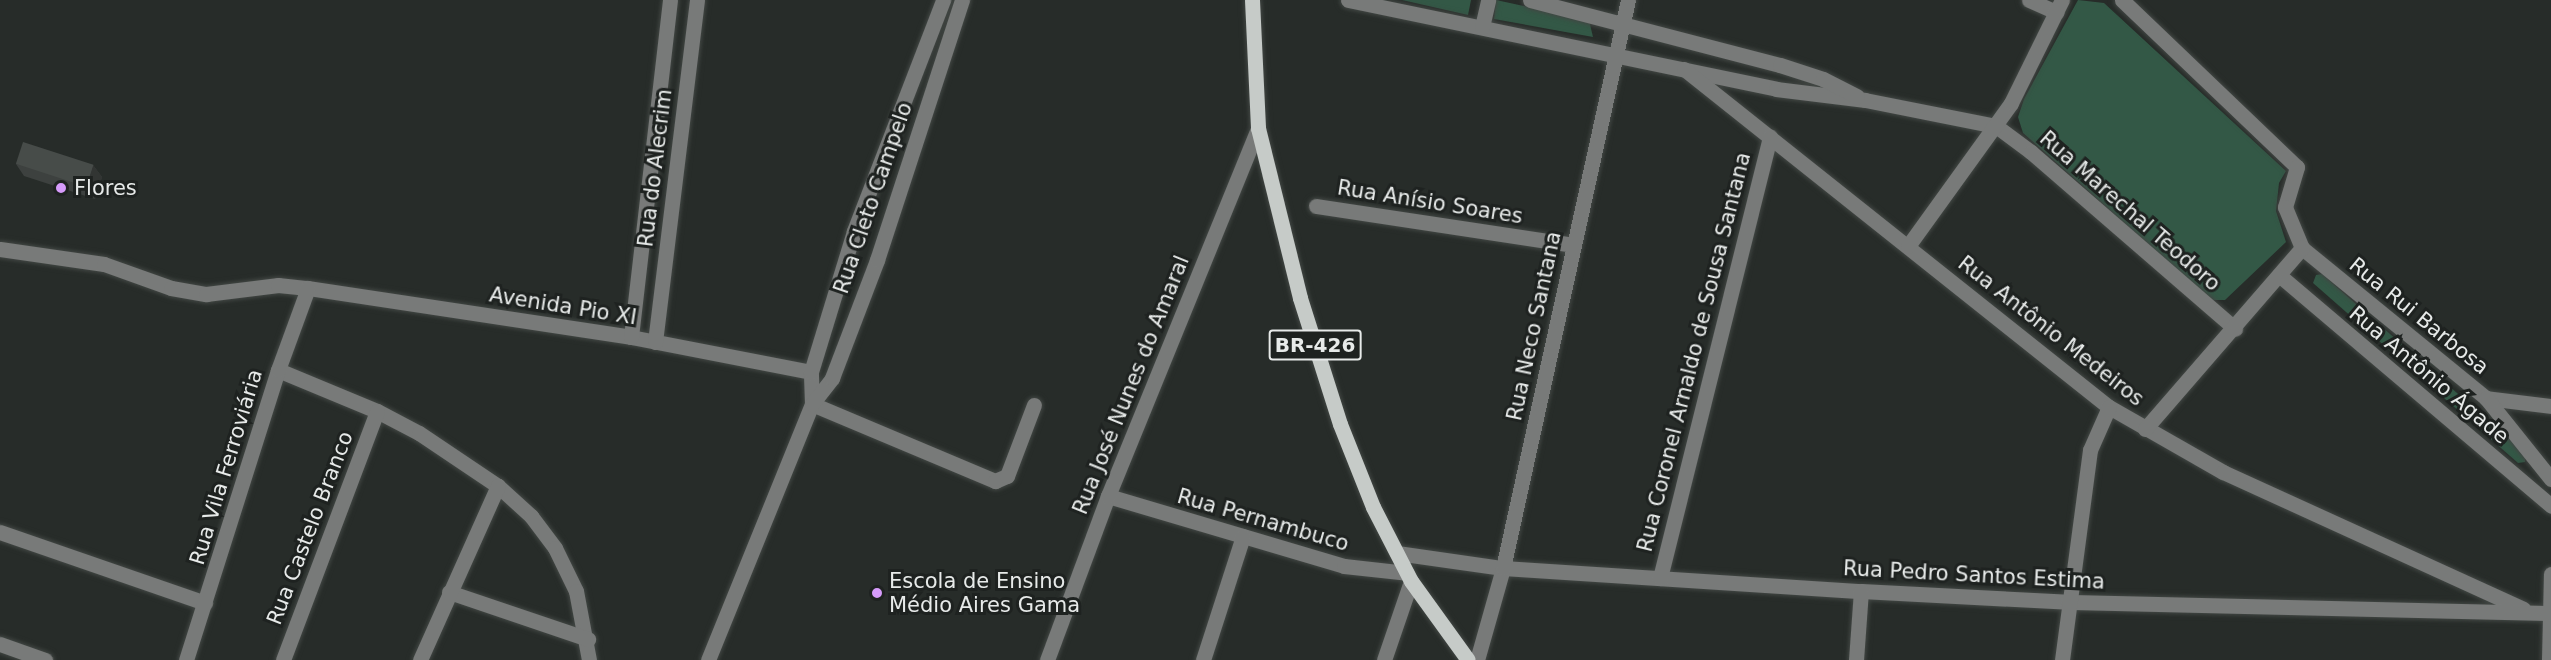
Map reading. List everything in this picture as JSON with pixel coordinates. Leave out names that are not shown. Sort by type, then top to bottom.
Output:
[{"type":"main road","name":"BR-426","points":[[1251,0],[1258,128],[1300,298],[1340,424],[1409,577],[1468,660]]},
{"type":"street","name":"Rua do Alecrim","points":[[631,337],[670,0]]},
{"type":"street","name":"Rua do Alecrim","points":[[655,342],[697,0]]},
{"type":"street","name":"Rua Cleto Campelo","points":[[812,404],[811,372],[854,231],[943,0]]},
{"type":"street","name":"Rua Cleto Campelo","points":[[708,660],[812,404],[831,378],[876,260],[962,0]]},
{"type":"street","points":[[1348,0],[1373,2],[1776,89],[1865,100],[1996,126]]},
{"type":"street","points":[[1482,27],[1488,0]]},
{"type":"street","points":[[1530,0],[1621,26],[1780,65],[1823,79],[1865,100]]},
{"type":"street","name":"Rua Neco Santana","points":[[1477,660],[1503,568],[1614,53],[1628,0]]},
{"type":"street","points":[[1908,246],[1996,126],[2059,6],[2029,0]]},
{"type":"street","points":[[2122,0],[2297,167],[2296,181],[2285,207],[2302,248],[2235,329],[2145,429]]},
{"type":"street","points":[[1726,78],[1732,53]]},
{"type":"street","points":[[1776,89],[1780,65]]},
{"type":"street","name":"Rua Antônio Medeiros","points":[[1684,69],[2109,407],[2223,472],[2529,612]]},
{"type":"street","name":"Rua Marechal Teodoro","points":[[1996,126],[2031,152],[2235,329]]},
{"type":"street","name":"Rua José Nunes do Amaral","points":[[1047,660],[1108,496],[1258,128]]},
{"type":"street","name":"Rua Coronel Arnaldo de Sousa Santana","points":[[1660,578],[1770,137]]},
{"type":"street","points":[[652,148],[679,148]]},
{"type":"street","name":"Rua Anísio Soares","points":[[1316,206],[1574,245]]},
{"type":"street","name":"Rua Rui Barbosa","points":[[2302,248],[2486,398],[2551,406]]},
{"type":"street","name":"Avenida Pio XI","points":[[0,249],[104,264],[171,288],[206,294],[278,285],[308,288],[631,337],[811,372]]},
{"type":"street","name":"Rua Antônio Ágade","points":[[2279,275],[2551,506]]},
{"type":"street","name":"Rua Vila Ferroviária","points":[[186,660],[206,603],[278,370],[308,288]]},
{"type":"street","points":[[278,370],[377,411],[419,433],[498,486],[531,516],[555,548],[576,591],[588,639],[590,660]]},
{"type":"street","name":"Rua Antônio Ágade","points":[[2486,398],[2551,479]]},
{"type":"street","points":[[812,404],[995,481],[1007,476],[1034,405]]},
{"type":"street","points":[[2062,660],[2090,450],[2109,407]]},
{"type":"street","name":"Rua Castelo Branco","points":[[283,660],[377,411]]},
{"type":"street","points":[[420,660],[498,486]]},
{"type":"street","name":"Rua Pernambuco","points":[[1108,496],[1344,566],[1409,577]]},
{"type":"street","points":[[0,532],[206,603]]},
{"type":"street","points":[[1203,660],[1243,536]]},
{"type":"street","name":"Rua Pedro Santos Estima","points":[[1397,553],[1503,568],[2068,602],[2550,613]]},
{"type":"street","points":[[2549,660],[2551,574]]},
{"type":"street","points":[[1384,660],[1409,577]]},
{"type":"street","points":[[1856,660],[1861,591]]},
{"type":"street","points":[[449,592],[588,639]]},
{"type":"street","points":[[0,644],[45,660]]},
{"type":"green space","points":[[1402,0],[1471,0],[1468,15]]},
{"type":"green space","points":[[1496,0],[1589,20],[1593,37],[1494,19]]},
{"type":"green space","points":[[2078,0],[2104,3],[2286,171],[2279,183],[2276,211],[2286,242],[2225,300],[2212,300],[2023,133],[2018,117],[2024,99]]},
{"type":"green space","points":[[2322,274],[2525,453],[2525,462],[2518,463],[2313,283],[2316,275]]},
{"type":"building","points":[[23,142],[93,165],[86,187],[16,164]]},
{"type":"place","name":"Flores","points":[[61,188]]},
{"type":"place","name":"Escola de Ensino Médio Aires Gama","points":[[877,593]]}]
